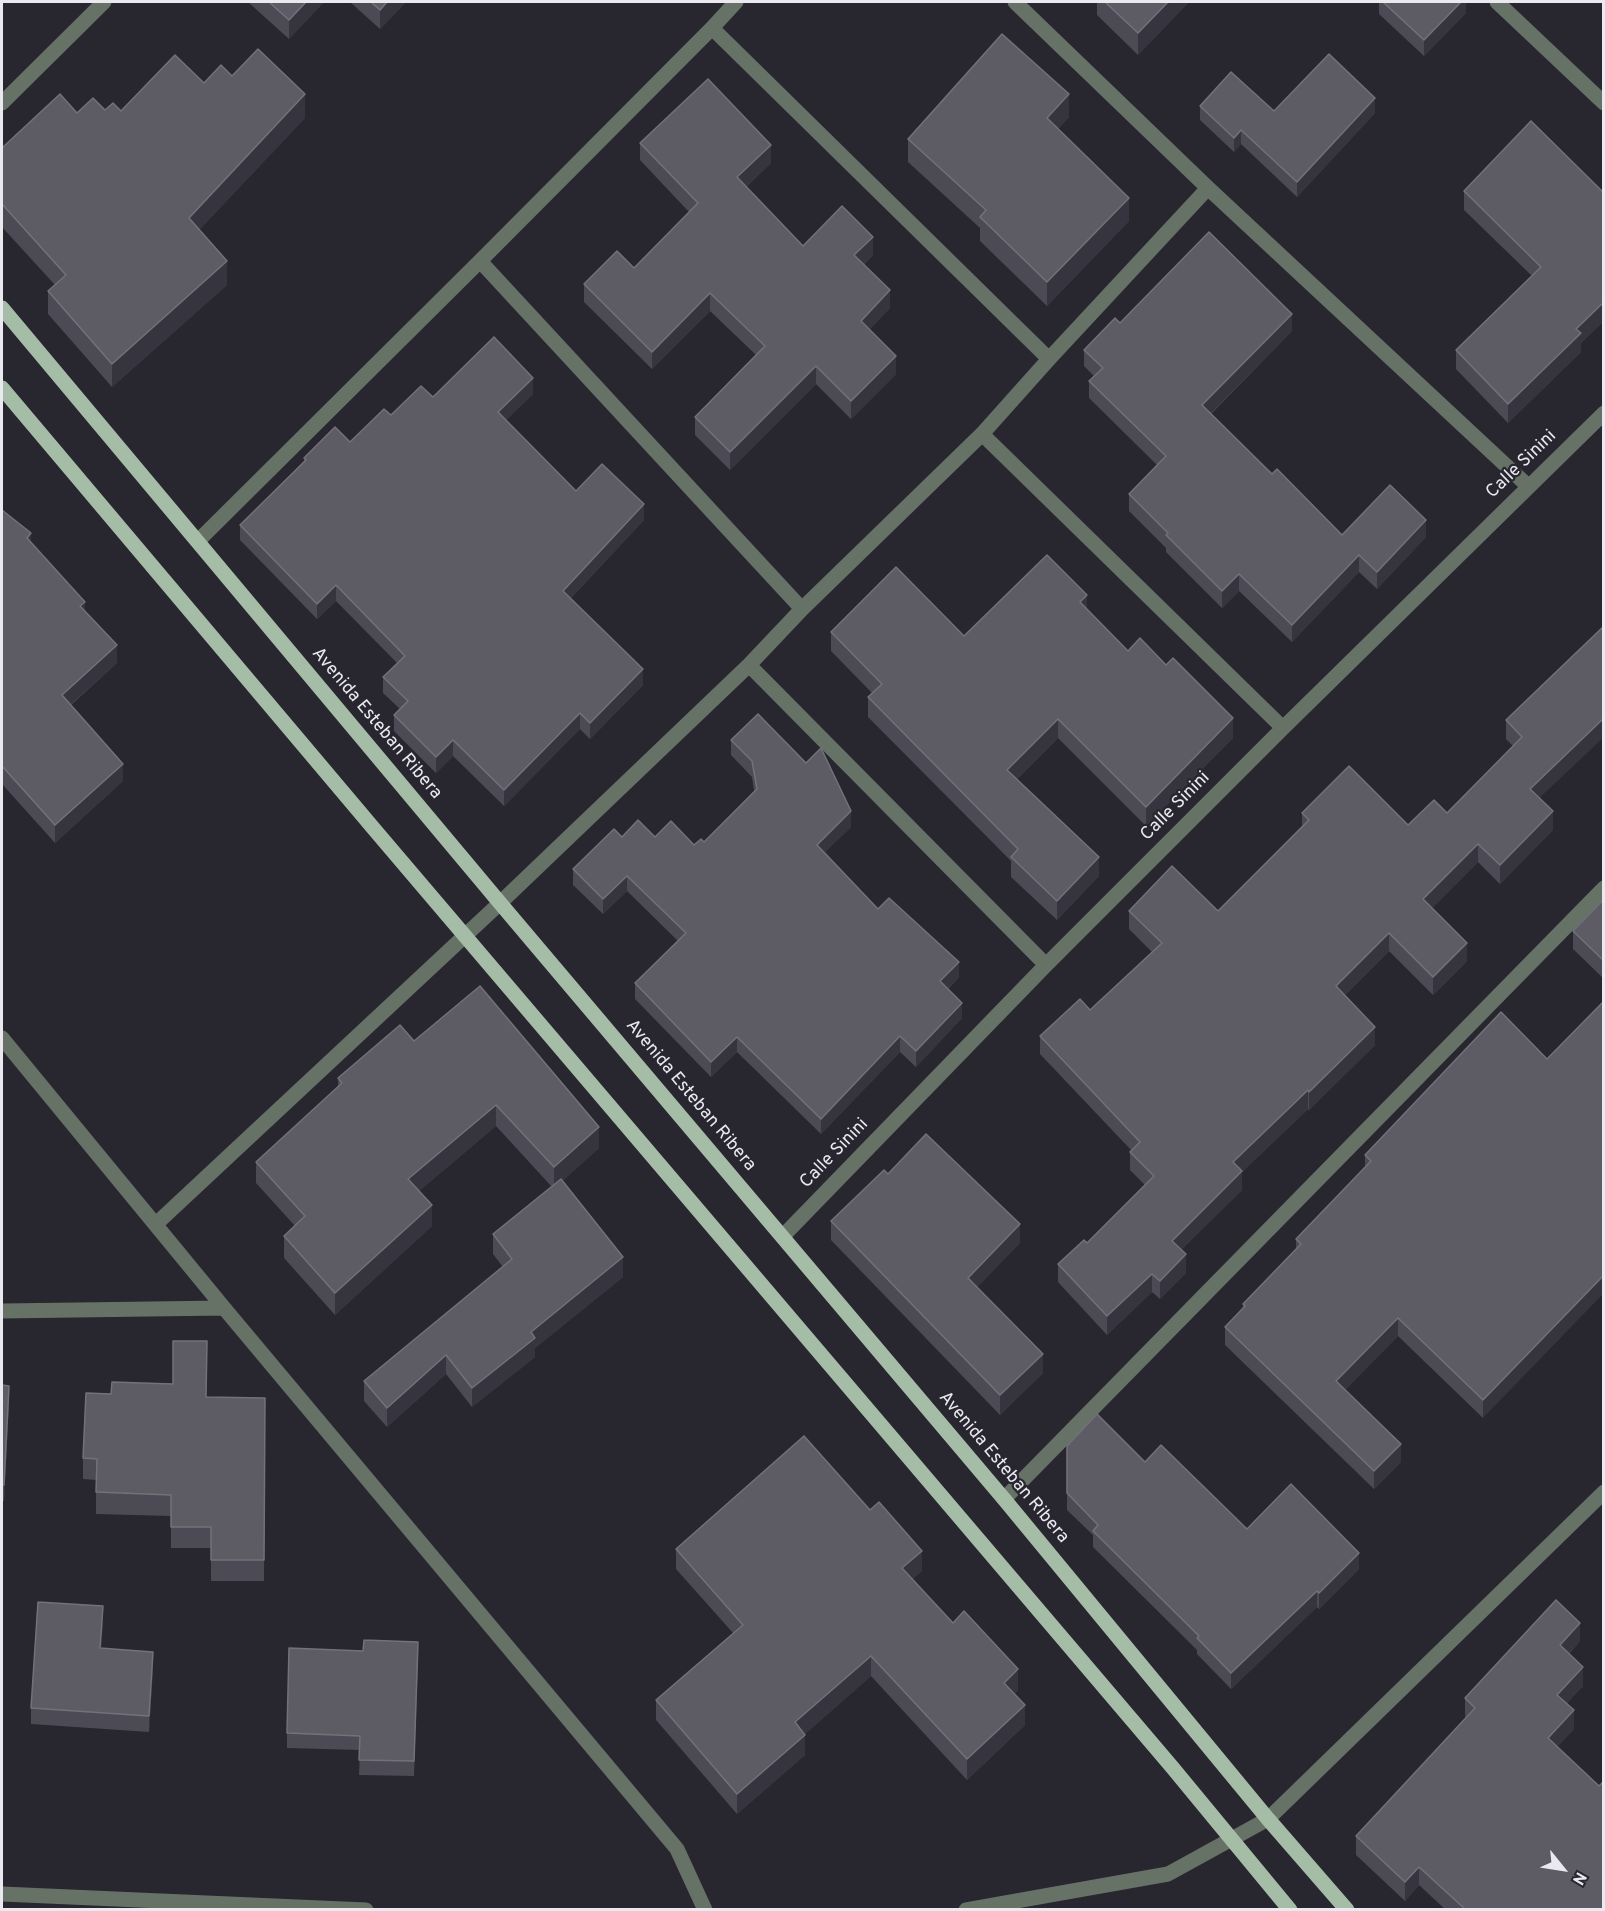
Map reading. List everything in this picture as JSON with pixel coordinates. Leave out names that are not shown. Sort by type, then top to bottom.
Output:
[{"type":"main road","name":"Avenida Esteban Ribera","points":[[2,308],[500,903],[1004,1499],[1268,1819],[1347,1910]]},
{"type":"main road","points":[[2,388],[1290,1910]]},
{"type":"street","points":[[2,103],[104,2]]},
{"type":"street","points":[[198,541],[736,2]]},
{"type":"street","points":[[1014,2],[1208,188],[1528,486]]},
{"type":"street","points":[[1497,2],[1604,103]]},
{"type":"street","points":[[712,28],[1049,358]]},
{"type":"street","points":[[156,1224],[465,936],[749,665],[802,609],[982,434],[1049,358],[1208,188]]},
{"type":"street","points":[[480,261],[802,609]]},
{"type":"street","name":"Calle Sinini","points":[[783,1236],[1046,966],[1283,728],[1604,413]]},
{"type":"street","points":[[982,434],[1283,728]]},
{"type":"street","points":[[749,665],[1046,966]]},
{"type":"street","points":[[1004,1499],[1604,888]]},
{"type":"street","points":[[2,1038],[224,1308],[677,1849],[705,1910]]},
{"type":"street","points":[[2,1311],[224,1308]]},
{"type":"street","points":[[966,1910],[1168,1874],[1268,1819],[1604,1492]]},
{"type":"street","points":[[2,1894],[366,1910]]},
{"type":"building","points":[[269,2],[306,2],[289,20]]},
{"type":"building","points":[[371,2],[387,2],[380,10]]},
{"type":"building","points":[[1105,2],[1168,2],[1138,33]]},
{"type":"building","points":[[1383,2],[1461,2],[1424,40]]},
{"type":"building","points":[[1002,34],[1069,94],[1047,118],[1129,198],[1047,282],[980,217],[986,210],[908,139]]},
{"type":"building","points":[[258,49],[305,94],[189,218],[227,261],[112,364],[48,291],[66,275],[2,204],[2,148],[60,94],[77,113],[93,98],[105,110],[113,103],[121,111],[175,55],[204,83],[221,65],[232,76]]},
{"type":"building","points":[[1329,54],[1375,98],[1297,182],[1241,130],[1234,138],[1200,106],[1231,72],[1274,111]]},
{"type":"building","points":[[708,79],[771,145],[737,177],[803,246],[842,206],[873,237],[854,255],[890,290],[861,321],[896,356],[851,401],[816,366],[730,452],[695,417],[765,346],[710,293],[652,352],[584,284],[617,251],[634,268],[698,203],[640,143]]},
{"type":"building","points":[[1531,121],[1604,193],[1604,302],[1576,329],[1581,333],[1508,404],[1456,350],[1541,267],[1464,191]]},
{"type":"building","points":[[1209,232],[1292,314],[1202,405],[1272,474],[1277,469],[1342,535],[1390,485],[1426,520],[1377,572],[1359,555],[1292,625],[1239,574],[1222,591],[1129,494],[1166,456],[1089,381],[1103,368],[1084,350],[1115,318],[1120,323]]},
{"type":"building","points":[[494,337],[533,378],[498,412],[576,491],[602,464],[644,504],[563,591],[643,669],[590,723],[580,713],[504,790],[453,740],[436,757],[394,715],[408,701],[383,677],[405,656],[336,585],[317,604],[240,525],[306,460],[304,458],[335,427],[350,442],[384,409],[391,415],[421,386],[433,397]]},
{"type":"building","points":[[2,510],[31,533],[27,538],[85,602],[80,606],[117,645],[62,695],[123,764],[55,825],[2,766]]},
{"type":"building","points":[[1047,555],[1087,595],[1080,602],[1128,651],[1140,638],[1166,665],[1173,658],[1233,718],[1146,807],[1058,719],[1007,770],[1099,857],[1057,901],[1011,857],[1018,849],[868,697],[882,684],[831,632],[896,567],[964,636]]},
{"type":"building","points":[[1604,626],[1604,718],[1530,789],[1553,811],[1500,865],[1478,844],[1423,899],[1467,943],[1433,977],[1389,933],[1336,986],[1375,1027],[1233,1162],[1242,1171],[1172,1241],[1186,1254],[1160,1281],[1152,1274],[1107,1316],[1058,1264],[1084,1240],[1087,1243],[1154,1176],[1130,1152],[1140,1142],[1040,1036],[1080,999],[1090,1010],[1162,943],[1129,911],[1172,866],[1218,911],[1309,820],[1302,813],[1349,766],[1408,825],[1434,800],[1447,813],[1522,737],[1506,720]]},
{"type":"building","points":[[758,714],[806,763],[821,748],[851,811],[817,845],[878,909],[889,898],[959,962],[940,981],[962,1003],[916,1051],[900,1036],[821,1119],[737,1037],[711,1062],[635,983],[686,933],[627,876],[603,899],[573,869],[614,829],[622,837],[638,820],[655,837],[671,821],[694,845],[701,839],[704,842],[757,789],[752,761],[731,740]]},
{"type":"building","points":[[1604,899],[1604,961],[1573,931]]},
{"type":"building","points":[[480,986],[599,1127],[554,1167],[496,1105],[408,1179],[432,1205],[335,1293],[284,1236],[305,1216],[256,1162],[342,1083],[338,1078],[400,1025],[414,1041]]},
{"type":"building","points":[[1604,1001],[1604,1275],[1483,1400],[1398,1318],[1336,1381],[1401,1444],[1374,1471],[1225,1327],[1245,1306],[1243,1304],[1301,1244],[1296,1239],[1371,1161],[1365,1155],[1501,1012],[1547,1059]]},
{"type":"building","points":[[926,1134],[1020,1224],[968,1278],[1043,1354],[1000,1395],[831,1221],[884,1170],[888,1174]]},
{"type":"building","points":[[561,1179],[623,1257],[531,1332],[535,1338],[472,1388],[446,1355],[387,1408],[364,1381],[512,1259],[493,1234]]},
{"type":"building","points":[[173,1341],[207,1341],[206,1397],[265,1398],[264,1560],[211,1560],[211,1527],[171,1527],[171,1495],[96,1492],[97,1459],[83,1458],[86,1393],[111,1394],[112,1382],[173,1384]]},
{"type":"building","points":[[2,1385],[9,1386],[4,1485],[2,1485]]},
{"type":"building","points":[[1097,1414],[1145,1462],[1161,1445],[1247,1529],[1291,1484],[1359,1553],[1319,1593],[1317,1591],[1231,1673],[1197,1638],[1199,1636],[1093,1531],[1098,1525],[1067,1493],[1067,1446]]},
{"type":"building","points":[[804,1436],[870,1510],[879,1502],[922,1551],[902,1568],[953,1623],[964,1611],[1018,1669],[1004,1683],[1025,1705],[967,1759],[871,1656],[795,1722],[805,1735],[737,1794],[656,1700],[743,1625],[676,1549]]},
{"type":"building","points":[[1556,1600],[1580,1623],[1560,1645],[1583,1667],[1557,1695],[1574,1710],[1548,1738],[1599,1786],[1604,1781],[1604,1910],[1466,1910],[1419,1867],[1405,1882],[1356,1836],[1475,1708],[1465,1698]]},
{"type":"building","points":[[38,1602],[103,1606],[100,1648],[153,1652],[149,1716],[31,1708]]},
{"type":"building","points":[[364,1640],[418,1642],[414,1761],[359,1760],[360,1736],[287,1733],[289,1648],[363,1651]]}]
